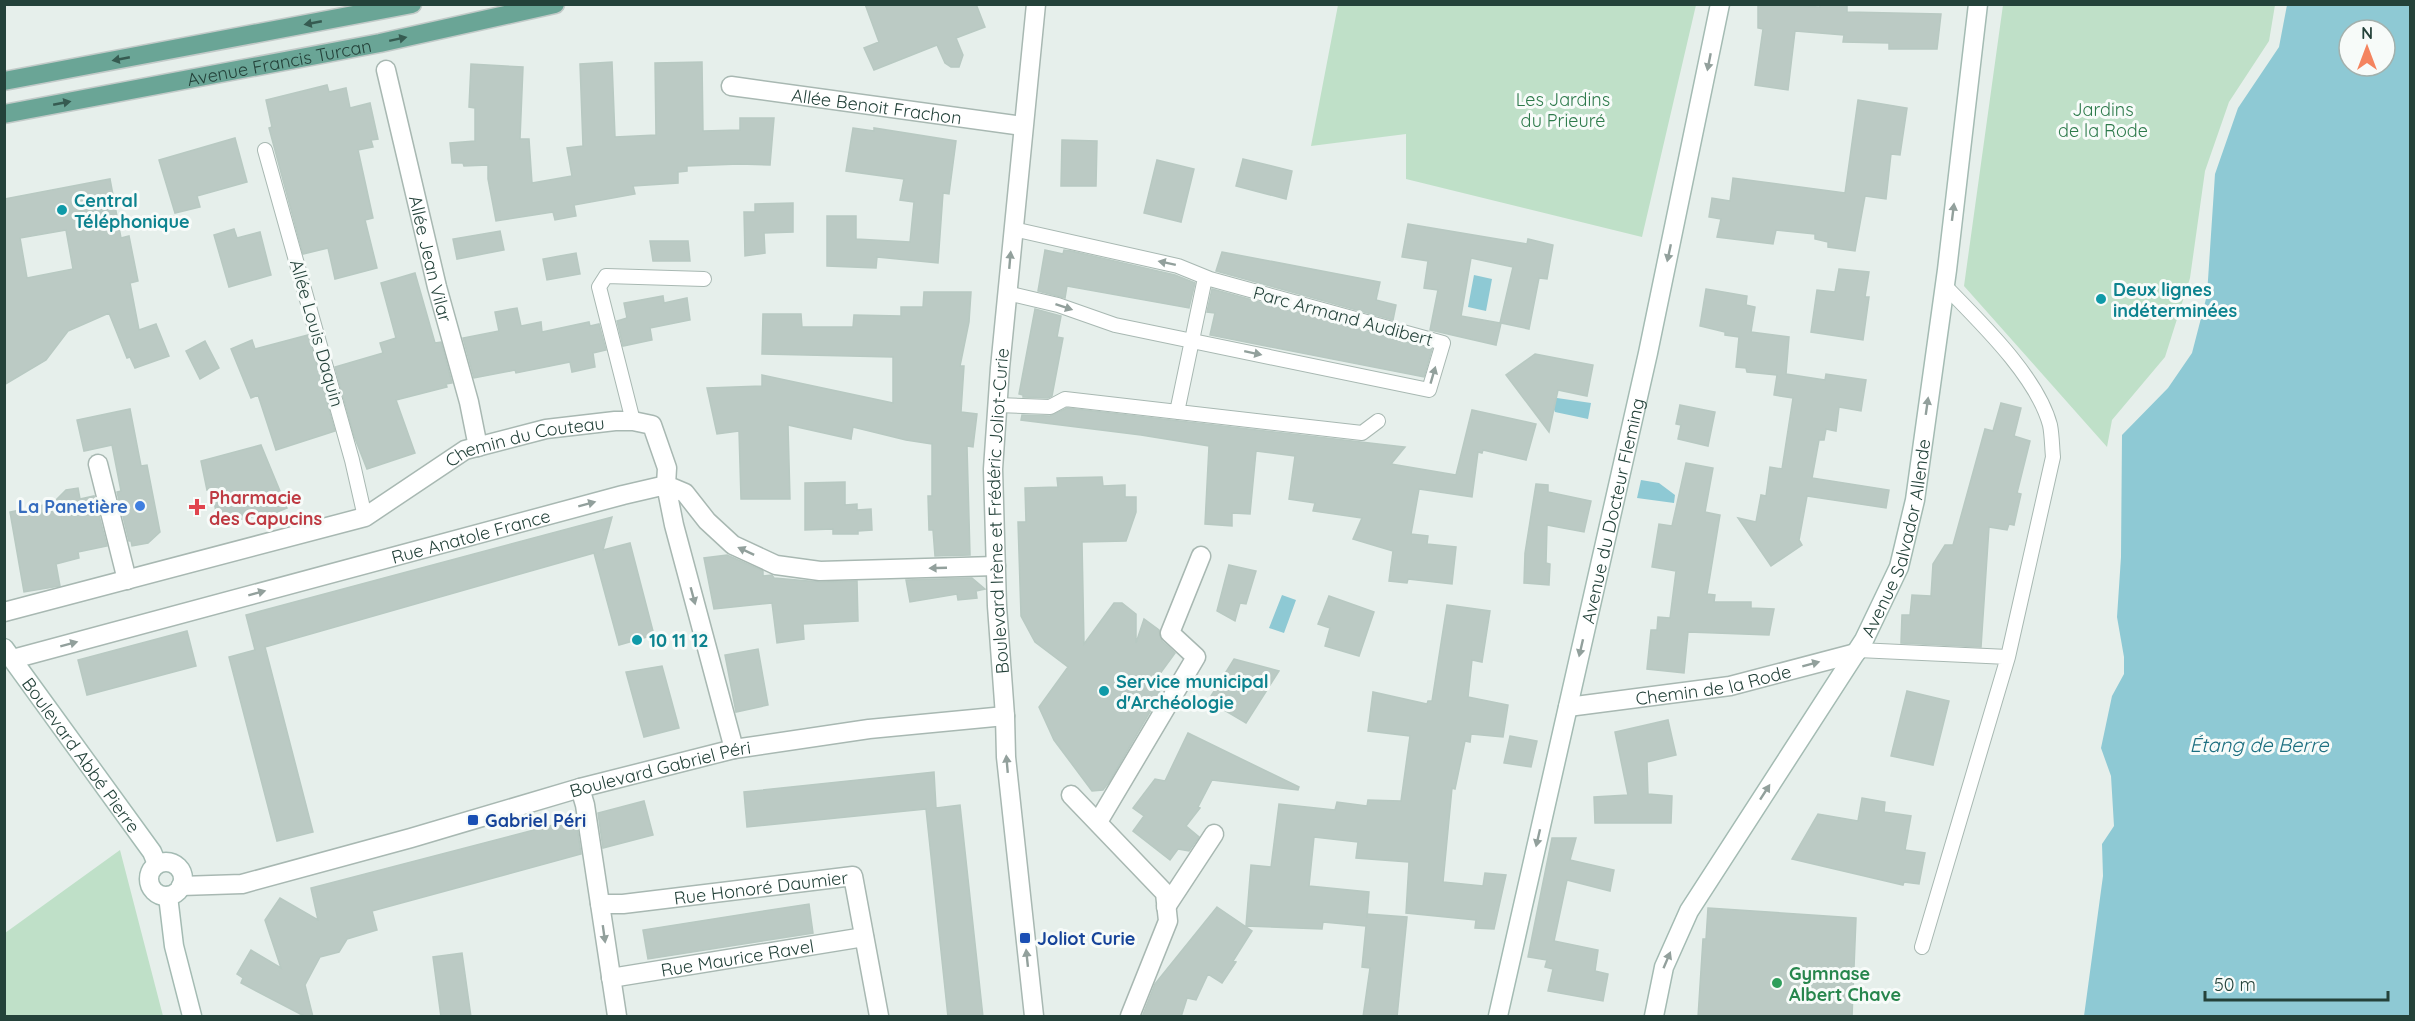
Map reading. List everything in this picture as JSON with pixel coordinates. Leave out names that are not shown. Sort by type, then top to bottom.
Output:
[{"type":"main road","name":"Avenue Francis Turcan","points":[[4,81],[412,4]]},
{"type":"main road","name":"Avenue Francis Turcan","points":[[4,114],[380,43],[555,4]]},
{"type":"street","name":"Boulevard Irène et Frédéric Joliot-Curie","points":[[1034,1017],[1006,757],[997,606],[993,469],[1007,293],[1036,4]]},
{"type":"street","name":"Avenue du Docteur Fleming","points":[[1498,1017],[1648,353],[1720,4]]},
{"type":"street","name":"Avenue Salvador Allende","points":[[1654,1017],[1664,967],[1689,911],[1857,651],[1899,567],[1915,500],[1978,4]]},
{"type":"street","name":"Allée Jean Vilar","points":[[386,70],[437,287],[469,402],[478,447]]},
{"type":"street","name":"Allée Benoit Frachon","points":[[731,86],[1023,126]]},
{"type":"street","name":"Chemin du Couteau","points":[[4,612],[365,517],[465,450],[546,429],[633,421]]},
{"type":"street","points":[[633,421],[652,425],[667,468],[666,485],[674,525],[734,749]]},
{"type":"street","points":[[98,465],[126,580]]},
{"type":"street","points":[[666,485],[685,493],[707,521],[733,546],[776,565],[820,571],[996,566]]},
{"type":"street","name":"Rue Anatole France","points":[[9,654],[666,485]]},
{"type":"street","points":[[1098,822],[1196,657],[1170,633],[1201,556]]},
{"type":"street","name":"Chemin de la Rode","points":[[1568,707],[1730,686],[1857,651]]},
{"type":"street","name":"Boulevard Abbé Pierre","points":[[9,654],[152,852],[157,864]]},
{"type":"street","name":"Boulevard Gabriel Péri","points":[[175,891],[242,884],[411,838],[580,788],[734,749],[869,729],[1005,716]]},
{"type":"street","points":[[580,788],[585,805],[616,1017]]},
{"type":"street","points":[[1071,795],[1165,893],[1168,921],[1130,1017]]},
{"type":"street","points":[[1166,907],[1214,834]]},
{"type":"street","points":[[175,891],[157,894],[149,884],[149,873],[157,864],[167,861],[176,864],[183,878],[175,891],[174,946],[192,1017]]},
{"type":"street","name":"Rue Honoré Daumier","points":[[600,904],[623,904],[853,876],[879,1017]]},
{"type":"street","name":"Rue Maurice Ravel","points":[[611,978],[864,937]]},
{"type":"lane","name":"Allée Louis Daquin","points":[[265,150],[352,460],[365,517]]},
{"type":"lane","name":"Parc Armand Audibert","points":[[1007,293],[1058,305],[1115,325],[1429,390],[1443,343],[1206,278],[1178,266],[1013,229]]},
{"type":"lane","points":[[633,421],[598,288],[606,276],[704,279]]},
{"type":"lane","points":[[1177,412],[1206,278]]},
{"type":"lane","points":[[1922,947],[2008,657],[2053,457],[2050,425],[2032,386],[1989,332],[1944,285]]},
{"type":"lane","points":[[997,405],[1050,407],[1065,399],[1362,433],[1378,421]]},
{"type":"lane","points":[[1857,651],[2008,657]]},
{"type":"green space","name":"Les Jardins du Prieuré","points":[[1338,5],[1696,5],[1642,237],[1406,179],[1406,134],[1311,146]]},
{"type":"green space","name":"Jardins de la Rode","points":[[2003,5],[2275,5],[2269,41],[2229,102],[2205,171],[2190,278],[2165,357],[2112,420],[2107,447],[1964,286]]},
{"type":"green space","points":[[120,850],[163,1016],[5,1016],[5,933]]},
{"type":"water","name":"Étang de Berre","points":[[2287,5],[2410,5],[2410,1016],[2084,1016],[2103,876],[2102,844],[2114,826],[2111,776],[2101,748],[2112,696],[2124,674],[2124,657],[2117,617],[2121,557],[2122,435],[2168,388],[2192,353],[2207,295],[2215,174],[2238,108],[2279,47]]},
{"type":"water","points":[[1474,275],[1492,279],[1486,311],[1468,307]]},
{"type":"water","points":[[1557,398],[1591,403],[1588,419],[1555,412],[1551,402]]},
{"type":"water","points":[[1641,480],[1659,483],[1675,495],[1674,503],[1637,498]]},
{"type":"water","points":[[1282,595],[1296,600],[1284,633],[1269,628]]},
{"type":"building","points":[[865,4],[976,4],[985,27],[956,38],[963,55],[959,67],[951,67],[945,63],[937,45],[874,70],[864,48],[879,42]]},
{"type":"building","points":[[1758,4],[1820,7],[1820,4],[1847,4],[1847,12],[1941,14],[1937,49],[1889,49],[1889,43],[1843,42],[1844,35],[1795,31],[1788,90],[1755,85],[1763,29],[1758,28]]},
{"type":"building","points":[[612,62],[615,137],[656,135],[655,63],[702,62],[703,131],[740,130],[740,118],[774,118],[770,165],[687,166],[687,171],[678,172],[678,183],[633,186],[635,194],[574,205],[576,216],[555,220],[553,212],[496,221],[488,179],[488,165],[464,166],[463,163],[452,163],[450,143],[475,141],[475,108],[469,107],[471,64],[523,67],[520,139],[529,139],[532,183],[572,176],[567,148],[583,146],[580,64]]},
{"type":"building","points":[[327,85],[329,92],[346,88],[350,108],[370,103],[378,139],[371,140],[373,147],[358,150],[373,218],[365,220],[377,268],[335,279],[328,248],[303,254],[269,128],[272,127],[266,100]]},
{"type":"building","points":[[1858,100],[1907,108],[1900,155],[1891,154],[1886,199],[1865,196],[1855,251],[1828,247],[1828,242],[1815,239],[1815,234],[1776,230],[1773,244],[1717,237],[1721,219],[1709,217],[1712,198],[1730,201],[1733,178],[1845,193]]},
{"type":"building","points":[[853,128],[874,131],[874,128],[956,141],[949,194],[943,193],[938,263],[877,257],[876,268],[827,266],[827,216],[856,216],[856,239],[910,242],[914,202],[900,200],[904,179],[846,171]]},
{"type":"building","points":[[235,138],[247,182],[197,196],[200,207],[175,213],[159,160]]},
{"type":"building","points":[[1062,140],[1097,141],[1096,186],[1061,186]]},
{"type":"building","points":[[1243,159],[1292,171],[1286,199],[1236,186]]},
{"type":"building","points":[[1157,160],[1194,169],[1181,222],[1144,213]]},
{"type":"building","points":[[110,179],[121,238],[129,236],[138,281],[130,283],[139,330],[156,324],[169,356],[135,368],[130,357],[127,358],[109,313],[68,331],[46,360],[4,385],[4,199]],"holes":[[[66,230],[73,269],[27,278],[20,238]]]},
{"type":"building","points":[[793,203],[793,232],[764,233],[765,253],[745,256],[744,212],[755,212],[755,204]]},
{"type":"building","points":[[1408,224],[1527,244],[1528,239],[1553,245],[1547,279],[1539,278],[1529,329],[1501,323],[1496,345],[1430,330],[1438,290],[1424,288],[1428,261],[1402,257]],"holes":[[[1471,258],[1513,267],[1500,323],[1461,316]]]},
{"type":"building","points":[[234,229],[237,238],[260,232],[271,275],[229,287],[214,235]]},
{"type":"building","points":[[500,231],[504,250],[457,259],[453,239]]},
{"type":"building","points":[[650,241],[688,241],[690,261],[653,261]]},
{"type":"building","points":[[1045,250],[1063,254],[1064,250],[1071,251],[1175,275],[1195,283],[1189,308],[1067,286],[1065,298],[1038,291]]},
{"type":"building","points":[[1222,252],[1380,282],[1376,300],[1396,305],[1393,320],[1216,271]]},
{"type":"building","points":[[576,253],[580,274],[547,280],[543,259]]},
{"type":"building","points":[[1839,269],[1869,272],[1865,297],[1869,297],[1863,340],[1811,332],[1817,290],[1835,292]]},
{"type":"building","points":[[415,273],[435,343],[441,342],[452,383],[446,384],[447,387],[396,400],[415,453],[367,469],[354,436],[335,367],[383,353],[380,343],[396,338],[381,283]]},
{"type":"building","points":[[1212,289],[1432,349],[1424,377],[1210,335],[1215,313],[1207,312]]},
{"type":"building","points":[[1706,289],[1747,296],[1746,305],[1755,307],[1751,332],[1789,337],[1786,374],[1825,380],[1826,374],[1866,380],[1861,411],[1839,407],[1836,431],[1826,429],[1824,440],[1819,440],[1812,478],[1889,490],[1886,508],[1807,496],[1799,540],[1802,545],[1771,566],[1738,518],[1756,522],[1761,495],[1766,496],[1770,467],[1782,469],[1793,398],[1774,395],[1777,375],[1747,372],[1746,368],[1736,367],[1739,337],[1725,335],[1725,332],[1700,326]]},
{"type":"building","points":[[924,292],[971,292],[969,322],[960,366],[964,366],[961,412],[977,414],[973,447],[967,446],[970,555],[935,556],[933,530],[929,530],[928,496],[932,496],[932,444],[853,427],[851,439],[788,425],[790,499],[741,499],[739,431],[717,434],[707,388],[762,386],[762,375],[893,403],[893,357],[762,354],[763,314],[801,314],[802,327],[853,327],[854,315],[901,316],[901,307],[923,307]]},
{"type":"building","points":[[663,296],[664,303],[687,298],[690,320],[650,328],[652,340],[623,346],[617,321],[627,318],[624,303]]},
{"type":"building","points":[[517,308],[521,326],[541,322],[542,332],[589,322],[590,326],[599,324],[606,350],[593,353],[595,367],[572,372],[570,362],[516,373],[515,370],[474,378],[463,338],[499,331],[495,312]]},
{"type":"building","points":[[1035,309],[1061,316],[1057,337],[1063,338],[1052,396],[1048,398],[1023,397],[1019,394]]},
{"type":"building","points":[[308,335],[335,431],[276,450],[258,395],[251,398],[231,349],[252,340],[255,349]]},
{"type":"building","points":[[205,341],[219,368],[200,379],[186,351]]},
{"type":"building","points":[[1535,354],[1593,365],[1587,396],[1558,390],[1549,432],[1506,375]]},
{"type":"building","points":[[2001,403],[2021,408],[2014,436],[2030,441],[2017,493],[2021,494],[2014,525],[2009,524],[2007,530],[1989,527],[1981,647],[1901,643],[1902,615],[1910,615],[1912,595],[1931,596],[1933,564],[1945,545],[1953,545],[1985,429],[1993,431]]},
{"type":"building","points":[[1680,405],[1715,412],[1708,446],[1678,439],[1681,425],[1676,424]]},
{"type":"building","points":[[1067,408],[1405,447],[1391,464],[1456,475],[1472,410],[1536,424],[1526,460],[1483,450],[1482,453],[1478,452],[1472,497],[1419,489],[1411,534],[1428,536],[1427,544],[1456,547],[1452,584],[1408,579],[1407,583],[1389,581],[1393,551],[1353,539],[1362,518],[1313,511],[1315,503],[1289,499],[1295,456],[1256,451],[1250,514],[1232,513],[1232,526],[1205,524],[1209,446],[1021,420],[1022,415],[1050,416]]},
{"type":"building","points":[[130,409],[141,466],[147,465],[160,532],[148,543],[132,546],[117,492],[121,491],[112,445],[84,451],[77,420]]},
{"type":"building","points":[[261,445],[287,508],[218,524],[212,489],[207,490],[201,461]]},
{"type":"building","points":[[1686,463],[1713,468],[1705,512],[1720,515],[1707,594],[1715,595],[1714,602],[1751,602],[1751,608],[1774,609],[1769,635],[1688,632],[1684,673],[1647,669],[1651,630],[1657,630],[1658,617],[1670,618],[1676,571],[1652,567],[1659,524],[1672,526]]},
{"type":"building","points":[[1102,477],[1103,486],[1125,485],[1125,497],[1136,497],[1136,512],[1126,541],[1082,542],[1084,644],[1114,603],[1122,603],[1136,614],[1136,643],[1144,619],[1159,630],[1162,641],[1175,653],[1151,686],[1161,693],[1109,782],[1103,790],[1092,791],[1054,740],[1039,707],[1068,667],[1035,642],[1021,616],[1018,522],[1026,522],[1025,488],[1058,487],[1057,478]]},
{"type":"building","points":[[845,482],[845,505],[857,504],[857,510],[871,509],[872,530],[858,531],[858,534],[833,534],[833,529],[805,530],[805,483]]},
{"type":"building","points":[[1536,484],[1548,485],[1548,492],[1591,501],[1584,532],[1547,525],[1546,563],[1550,564],[1549,585],[1524,583],[1525,553]]},
{"type":"building","points":[[78,488],[80,499],[94,496],[107,546],[78,552],[79,558],[56,564],[60,586],[24,592],[10,512],[53,503],[66,490]]},
{"type":"building","points":[[612,517],[603,550],[630,543],[654,635],[619,645],[594,553],[265,647],[313,832],[277,841],[229,657],[255,650],[246,615]]},
{"type":"building","points":[[727,555],[763,571],[763,576],[772,575],[774,578],[820,582],[857,581],[858,621],[803,624],[804,639],[777,643],[772,603],[714,609],[704,558]]},
{"type":"building","points":[[1229,565],[1256,571],[1246,604],[1240,603],[1235,621],[1217,611]]},
{"type":"building","points":[[972,578],[985,589],[976,591],[977,598],[958,600],[957,594],[910,602],[906,580]]},
{"type":"building","points":[[1329,596],[1374,612],[1359,656],[1325,646],[1330,628],[1318,624]]},
{"type":"building","points":[[1447,605],[1490,611],[1482,662],[1472,660],[1468,697],[1508,705],[1503,737],[1471,734],[1470,742],[1465,741],[1455,789],[1452,788],[1443,882],[1483,886],[1485,873],[1506,875],[1494,929],[1475,928],[1476,920],[1406,913],[1409,862],[1356,858],[1358,842],[1314,837],[1309,886],[1369,892],[1367,914],[1407,917],[1397,1017],[1363,1017],[1370,968],[1362,967],[1366,926],[1323,922],[1322,929],[1246,926],[1251,865],[1271,867],[1279,804],[1335,810],[1337,802],[1367,806],[1368,800],[1401,801],[1410,736],[1368,731],[1373,692],[1427,704],[1428,701],[1432,701]]},
{"type":"building","points":[[187,631],[196,666],[87,695],[78,660]]},
{"type":"building","points":[[758,649],[768,705],[736,712],[725,655]]},
{"type":"building","points":[[1234,659],[1279,671],[1246,723],[1224,710],[1227,705],[1211,696]]},
{"type":"building","points":[[662,666],[679,728],[644,737],[626,672]]},
{"type":"building","points":[[1907,691],[1949,701],[1933,765],[1891,756]]},
{"type":"building","points":[[1668,720],[1676,755],[1647,762],[1648,794],[1672,796],[1671,823],[1595,823],[1594,797],[1628,795],[1615,732]]},
{"type":"building","points":[[1188,733],[1299,787],[1298,790],[1212,780],[1198,807],[1200,808],[1186,826],[1199,837],[1189,851],[1178,849],[1170,860],[1133,831],[1144,816],[1133,808],[1155,779],[1165,781]]},
{"type":"building","points":[[1510,736],[1537,741],[1531,767],[1504,763]]},
{"type":"building","points":[[934,772],[936,808],[960,805],[983,1017],[948,1017],[926,809],[747,827],[744,792]]},
{"type":"building","points":[[1862,798],[1885,802],[1884,812],[1911,816],[1905,850],[1925,853],[1919,884],[1904,882],[1903,885],[1792,859],[1818,814],[1858,821]]},
{"type":"building","points":[[644,801],[653,835],[603,848],[598,813]]},
{"type":"building","points":[[576,819],[581,854],[372,911],[377,930],[347,939],[339,952],[320,957],[305,985],[313,1017],[306,1017],[241,983],[243,978],[237,974],[251,950],[281,968],[265,920],[280,898],[318,920],[311,888]]},
{"type":"building","points":[[1552,838],[1576,838],[1570,860],[1614,870],[1610,891],[1567,880],[1554,941],[1598,950],[1595,971],[1608,974],[1603,1001],[1548,991],[1553,969],[1545,967],[1547,960],[1528,957]]},
{"type":"building","points":[[809,904],[813,933],[648,959],[643,930]]},
{"type":"building","points":[[1217,907],[1252,931],[1222,983],[1208,974],[1196,1000],[1187,998],[1181,1017],[1142,1017],[1155,984]]},
{"type":"building","name":"Gymnase Albert Chave","points":[[1708,908],[1856,918],[1852,1017],[1698,1017],[1703,939],[1706,939]]},
{"type":"building","points":[[462,953],[471,1017],[441,1017],[433,957]]},
{"type":"place","name":"Central Téléphonique","points":[[62,210]]},
{"type":"place","name":"Deux lignes indéterminées","points":[[2101,299]]},
{"type":"place","name":"La Panetière","points":[[140,506]]},
{"type":"place","name":"Pharmacie des Capucins","points":[[197,507]]},
{"type":"place","name":"10 11 12","points":[[637,640]]},
{"type":"place","name":"Service municipal d'Archéologie","points":[[1104,691]]},
{"type":"place","name":"Gabriel Péri","points":[[473,820]]},
{"type":"place","name":"Joliot Curie","points":[[1025,938]]},
{"type":"place","name":"Gymnase Albert Chave","points":[[1777,983]]}]
